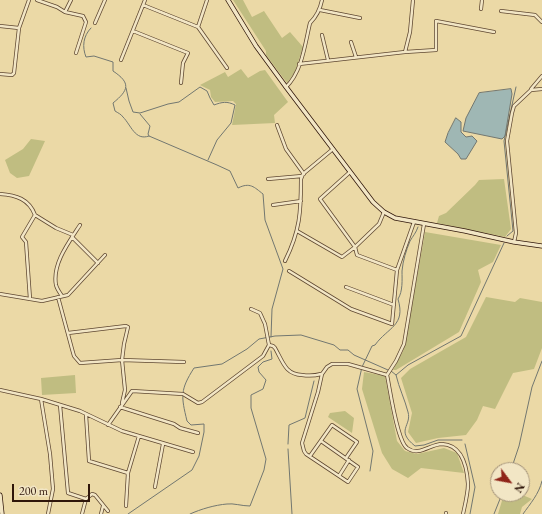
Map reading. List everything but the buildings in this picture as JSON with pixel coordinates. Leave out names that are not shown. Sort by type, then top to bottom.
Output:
[{"type":"main road","points":[[228,0],[256,46],[286,87],[373,202],[384,212],[395,218],[465,230],[514,242],[542,246]]},
{"type":"main road","points":[[0,495],[2,514]]},
{"type":"street","points":[[0,74],[12,75],[14,73],[19,28],[29,0]]},
{"type":"street","points":[[37,0],[57,7],[65,12],[83,16],[86,22],[76,53]]},
{"type":"street","points":[[65,12],[71,0]]},
{"type":"street","points":[[95,23],[105,0]]},
{"type":"street","points":[[121,60],[145,0]]},
{"type":"street","points":[[198,27],[207,0]]},
{"type":"street","points":[[286,87],[297,71],[310,23],[320,10],[322,0]]},
{"type":"street","points":[[405,52],[410,32],[413,0]]},
{"type":"street","points":[[481,9],[482,0]]},
{"type":"street","points":[[143,5],[198,27],[227,68]]},
{"type":"street","points":[[320,10],[360,18]]},
{"type":"street","points":[[501,11],[535,15],[542,22]]},
{"type":"street","points":[[299,64],[436,50],[436,21],[494,32]]},
{"type":"street","points":[[0,26],[19,28]]},
{"type":"street","points":[[133,31],[188,53],[183,63],[181,83]]},
{"type":"street","points":[[322,35],[328,60]]},
{"type":"street","points":[[351,42],[356,57]]},
{"type":"street","points":[[514,242],[516,233],[507,141],[514,106],[531,90],[542,76]]},
{"type":"street","points":[[531,90],[542,89]]},
{"type":"street","points":[[277,125],[286,149],[303,175],[301,210],[297,231],[293,246],[285,261]]},
{"type":"street","points":[[268,179],[303,175],[333,149]]},
{"type":"street","points":[[350,172],[320,199],[355,247],[357,255],[397,270]]},
{"type":"street","points":[[0,194],[13,195],[20,198],[34,209],[35,216],[22,237],[26,242],[30,299]]},
{"type":"street","points":[[273,205],[301,201]]},
{"type":"street","points":[[297,231],[342,257],[379,224],[384,212]]},
{"type":"street","points":[[35,216],[73,236],[98,263]]},
{"type":"street","points":[[289,271],[351,309],[392,324],[397,270],[414,222]]},
{"type":"street","points":[[424,224],[404,344],[388,375],[399,437],[406,447],[412,450],[421,451],[441,444],[453,447],[459,452],[464,465],[468,485],[463,514]]},
{"type":"street","points":[[62,296],[56,287],[56,276],[60,261],[80,225]]},
{"type":"street","points":[[0,294],[42,300],[68,295],[106,255]]},
{"type":"street","points":[[346,287],[394,305]]},
{"type":"street","points":[[58,297],[74,356],[80,363],[122,360],[184,362]]},
{"type":"street","points":[[108,425],[132,391],[183,394],[198,403],[202,402],[263,356],[269,345],[265,324],[260,313],[251,309]]},
{"type":"street","points":[[68,333],[128,327],[122,360],[125,390],[121,405]]},
{"type":"street","points":[[269,345],[275,348],[289,372],[294,375],[314,376],[322,374]]},
{"type":"street","points":[[321,440],[358,467],[348,482],[304,451],[302,443],[322,374],[327,367],[337,364],[348,364],[388,375]]},
{"type":"street","points":[[0,390],[41,399],[60,405],[139,436],[193,452]]},
{"type":"street","points":[[41,399],[50,454],[53,489],[48,514]]},
{"type":"street","points":[[60,405],[68,493],[86,499]]},
{"type":"street","points":[[121,405],[174,424],[180,428],[198,433]]},
{"type":"street","points":[[86,414],[89,461],[128,473]]},
{"type":"street","points":[[310,456],[332,425],[357,442],[339,476]]},
{"type":"street","points":[[126,506],[128,473],[139,436]]},
{"type":"street","points":[[155,487],[163,444]]},
{"type":"street","points":[[82,514],[86,499],[92,494],[95,495],[108,512]]},
{"type":"street","points":[[101,514],[104,506]]},
{"type":"shaded area","points":[[233,0],[243,0],[252,17],[264,11],[282,38],[290,32],[303,47],[295,72],[287,83],[266,55],[266,51]]},
{"type":"shaded area","points":[[241,69],[248,78],[260,71],[265,70],[288,102],[274,115],[275,123],[232,125],[236,104],[233,101],[215,102],[211,97],[210,90],[200,85],[225,72],[228,77]]},
{"type":"shaded area","points":[[31,139],[45,141],[29,176],[17,178],[10,173],[5,160],[23,149]]},
{"type":"shaded area","points":[[504,179],[511,229],[505,237],[437,223],[439,216],[446,213],[479,180]]},
{"type":"shaded area","points":[[425,232],[501,245],[493,262],[478,270],[481,282],[459,332],[396,370],[393,370],[403,351],[406,339]]},
{"type":"shaded area","points":[[486,297],[515,302],[520,298],[542,302],[542,348],[534,369],[513,373],[495,409],[483,406],[477,420],[466,435],[438,438],[416,443],[408,432],[412,413],[401,378],[410,369],[466,337]]},
{"type":"shaded area","points":[[364,372],[385,376],[397,441],[405,451],[417,454],[444,448],[457,453],[464,473],[421,468],[408,478],[392,469],[382,453],[362,389]]},
{"type":"shaded area","points":[[75,375],[76,393],[42,395],[41,378]]},
{"type":"shaded area","points":[[345,411],[354,418],[352,433],[328,417],[330,413]]},
{"type":"shaded area","points":[[502,502],[528,502],[522,507],[520,514],[498,514]]},
{"type":"water","points":[[511,89],[512,94],[505,136],[502,139],[463,131],[466,118],[479,93]]},
{"type":"water","points":[[456,118],[461,122],[461,132],[466,137],[472,136],[477,141],[466,159],[461,159],[458,154],[445,142]]},
{"type":"waterway","points":[[91,28],[86,34],[84,42],[86,57],[94,56],[113,62],[113,71],[123,79],[126,87],[122,94],[113,103],[115,111],[122,116],[137,134],[144,137],[149,136],[230,171],[238,188],[249,185],[263,194],[265,220],[283,269],[272,309],[271,337]]},
{"type":"waterway","points":[[126,88],[133,112],[140,113],[179,102],[200,87],[207,91],[214,105],[224,102],[235,105],[231,123],[217,140],[208,160]]},
{"type":"waterway","points":[[507,236],[513,231],[504,141],[516,87]]},
{"type":"waterway","points":[[140,114],[150,126],[149,136]]},
{"type":"waterway","points":[[370,471],[373,451],[357,389],[362,367],[372,346],[375,345],[398,321],[400,315],[398,299],[400,296],[404,259],[410,241],[418,227]]},
{"type":"waterway","points":[[462,440],[438,440],[424,445],[415,446],[409,441],[405,432],[409,417],[396,375],[408,365],[461,336],[504,243]]},
{"type":"waterway","points":[[128,514],[192,470],[199,456],[204,432],[204,424],[191,425],[187,421],[183,399],[186,382],[194,368],[222,364],[247,349],[259,339],[275,336],[301,335],[334,345],[340,350],[348,350],[354,355],[388,370]]},
{"type":"waterway","points":[[190,514],[199,510],[222,505],[232,504],[250,506],[264,470],[266,459],[251,408],[251,395],[263,389],[266,380],[259,372],[258,367],[263,362],[272,359],[271,351]]},
{"type":"waterway","points":[[514,462],[519,446],[532,387],[542,361]]},
{"type":"waterway","points":[[391,371],[396,375]]},
{"type":"waterway","points":[[288,444],[289,425],[305,418],[314,381]]},
{"type":"waterway","points":[[465,444],[475,487],[470,514]]},
{"type":"waterway","points":[[288,449],[292,514]]},
{"type":"waterway","points":[[523,514],[537,495],[542,481]]},
{"type":"waterway","points":[[494,514],[499,502]]}]
